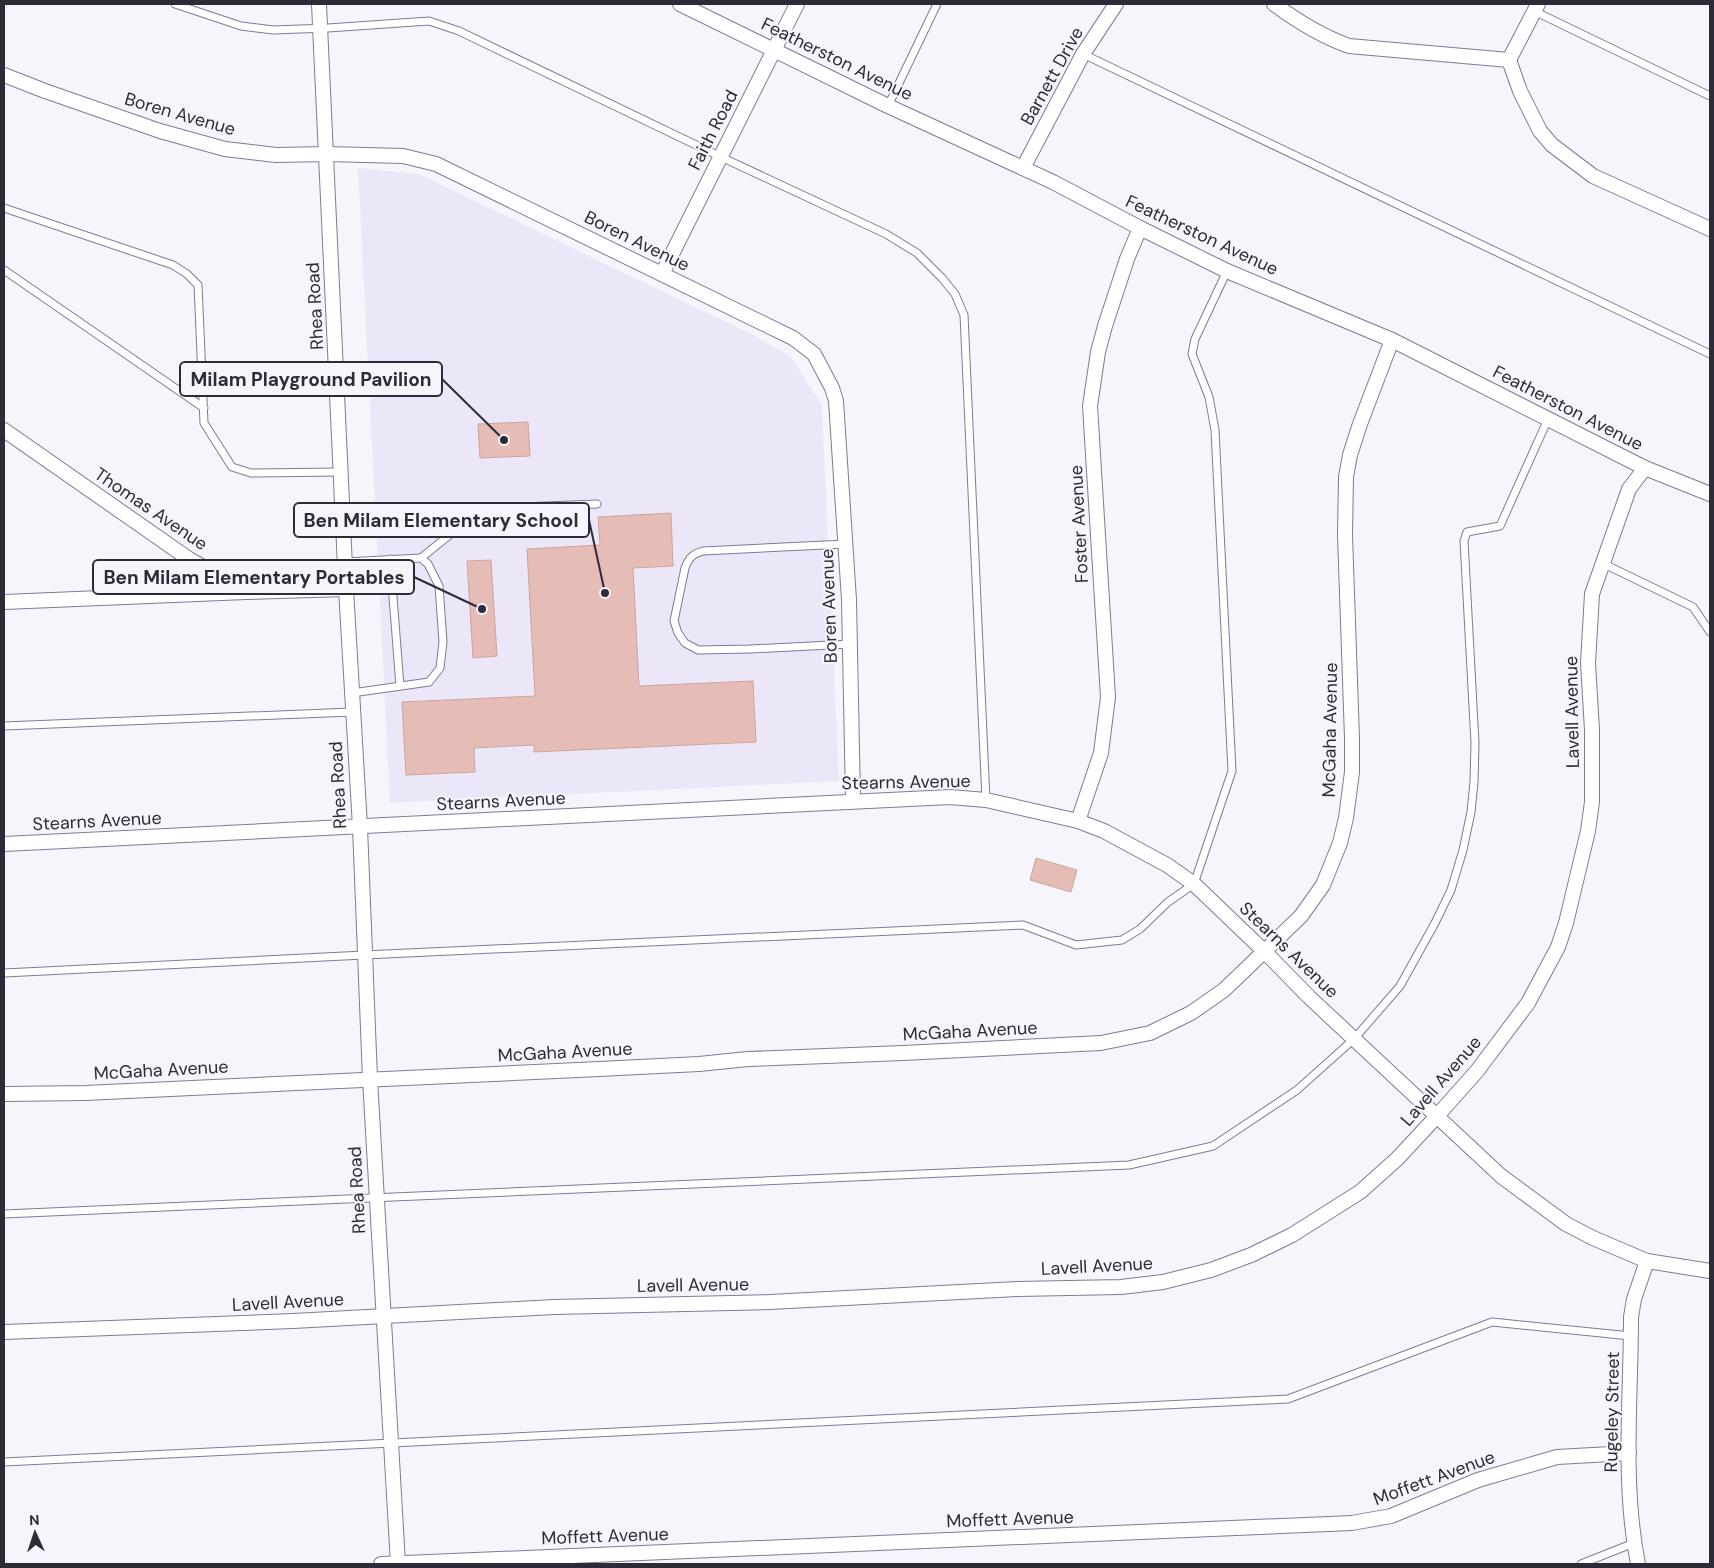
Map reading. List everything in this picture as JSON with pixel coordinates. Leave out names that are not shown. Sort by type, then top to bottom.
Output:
[{"type":"street","name":"Rhea Road","points":[[319,4],[351,693],[360,827],[376,1198],[398,1564]]},
{"type":"street","name":"Featherston Avenue","points":[[680,4],[888,106],[1053,182],[1227,271],[1392,340],[1645,468],[1710,494]]},
{"type":"street","name":"Faith Road","points":[[662,274],[797,4]]},
{"type":"street","name":"Barnett Drive","points":[[1023,168],[1082,54],[1116,4]]},
{"type":"street","points":[[1274,4],[1331,40],[1348,46],[1509,60]]},
{"type":"street","points":[[1536,8],[1509,60],[1524,99],[1540,131],[1552,145],[1593,176],[1710,229]]},
{"type":"street","name":"Boren Avenue","points":[[4,75],[44,91],[160,131],[225,149],[276,155],[403,156],[436,164],[793,338],[814,354],[832,388],[836,401],[850,600],[853,800]]},
{"type":"street","name":"Foster Avenue","points":[[1078,821],[1101,753],[1108,696],[1090,406],[1098,352],[1105,326],[1127,259],[1140,228]]},
{"type":"street","name":"McGaha Avenue","points":[[4,1094],[84,1093],[609,1069],[748,1059],[903,1053],[1115,1041],[1150,1033],[1191,1013],[1224,990],[1300,916],[1323,885],[1340,843],[1346,818],[1352,772],[1345,534],[1346,477],[1350,455],[1360,424],[1392,340]]},
{"type":"street","name":"Thomas Avenue","points":[[4,430],[189,559],[247,592]]},
{"type":"street","name":"Lavell Avenue","points":[[4,1332],[293,1321],[554,1307],[770,1302],[1017,1289],[1121,1287],[1163,1282],[1211,1270],[1250,1255],[1292,1235],[1360,1192],[1397,1158],[1437,1116],[1478,1071],[1528,1003],[1558,948],[1566,923],[1588,831],[1592,802],[1592,730],[1588,663],[1592,594],[1630,489],[1645,468]]},
{"type":"street","points":[[4,602],[346,589]]},
{"type":"street","name":"Stearns Avenue","points":[[4,844],[853,800],[950,797],[986,800],[1078,821],[1104,831],[1167,865],[1194,884],[1354,1039],[1501,1176],[1566,1224],[1592,1238],[1647,1261],[1710,1271]]},
{"type":"street","name":"Rugeley Street","points":[[1638,1564],[1630,1516],[1631,1317],[1634,1299],[1647,1261]]},
{"type":"street","name":"Moffett Avenue","points":[[381,1564],[1352,1523],[1392,1516],[1478,1480],[1557,1457],[1629,1453]]},
{"type":"lane","points":[[175,4],[241,26],[273,30],[429,22],[459,31],[721,158],[886,234],[917,253],[955,294],[964,315],[986,800]]},
{"type":"lane","points":[[888,106],[938,4]]},
{"type":"lane","points":[[1536,8],[1710,96]]},
{"type":"lane","points":[[1082,54],[1710,354]]},
{"type":"lane","points":[[4,208],[173,265],[187,274],[198,285],[204,423],[232,467],[251,473],[341,472]]},
{"type":"lane","points":[[4,270],[204,408]]},
{"type":"lane","points":[[4,973],[364,954],[1023,925],[1076,945],[1122,940],[1140,929],[1168,902],[1194,884],[1232,771],[1215,430],[1209,397],[1192,354],[1195,339],[1227,271]]},
{"type":"lane","points":[[4,1214],[1129,1166],[1213,1146],[1297,1090],[1354,1039],[1400,986],[1451,890],[1463,850],[1471,812],[1474,782],[1475,743],[1464,542],[1467,532],[1500,526],[1548,419]]},
{"type":"lane","points":[[345,562],[421,558],[473,516],[494,508],[597,504]]},
{"type":"lane","points":[[846,544],[704,550],[693,554],[685,568],[674,621],[678,633],[685,644],[698,650],[850,644]]},
{"type":"lane","points":[[351,693],[428,682],[440,668],[443,642],[439,586],[428,564],[421,558]]},
{"type":"lane","points":[[390,559],[400,686]]},
{"type":"lane","points":[[1602,564],[1693,607],[1710,632]]},
{"type":"lane","points":[[4,726],[352,712]]},
{"type":"lane","points":[[4,1462],[1288,1400],[1492,1322],[1631,1336]]},
{"type":"lane","points":[[1581,1564],[1634,1543]]},
{"type":"shaded area","points":[[358,168],[419,174],[755,336],[790,356],[822,405],[839,781],[390,803]]},
{"type":"building","points":[[528,422],[530,456],[480,458],[478,424]]},
{"type":"building","points":[[671,513],[673,566],[633,568],[639,686],[753,681],[756,742],[534,752],[534,745],[474,748],[475,772],[406,775],[402,702],[535,696],[527,549],[600,545],[598,517]]},
{"type":"building","points":[[491,560],[497,656],[473,658],[467,561]]},
{"type":"building","points":[[1036,858],[1077,870],[1071,892],[1030,880]]},
{"type":"place","name":"Milam Playground Pavilion","points":[[504,440]]},
{"type":"place","name":"Ben Milam Elementary School","points":[[605,593]]},
{"type":"place","name":"Ben Milam Elementary Portables","points":[[482,609]]}]
